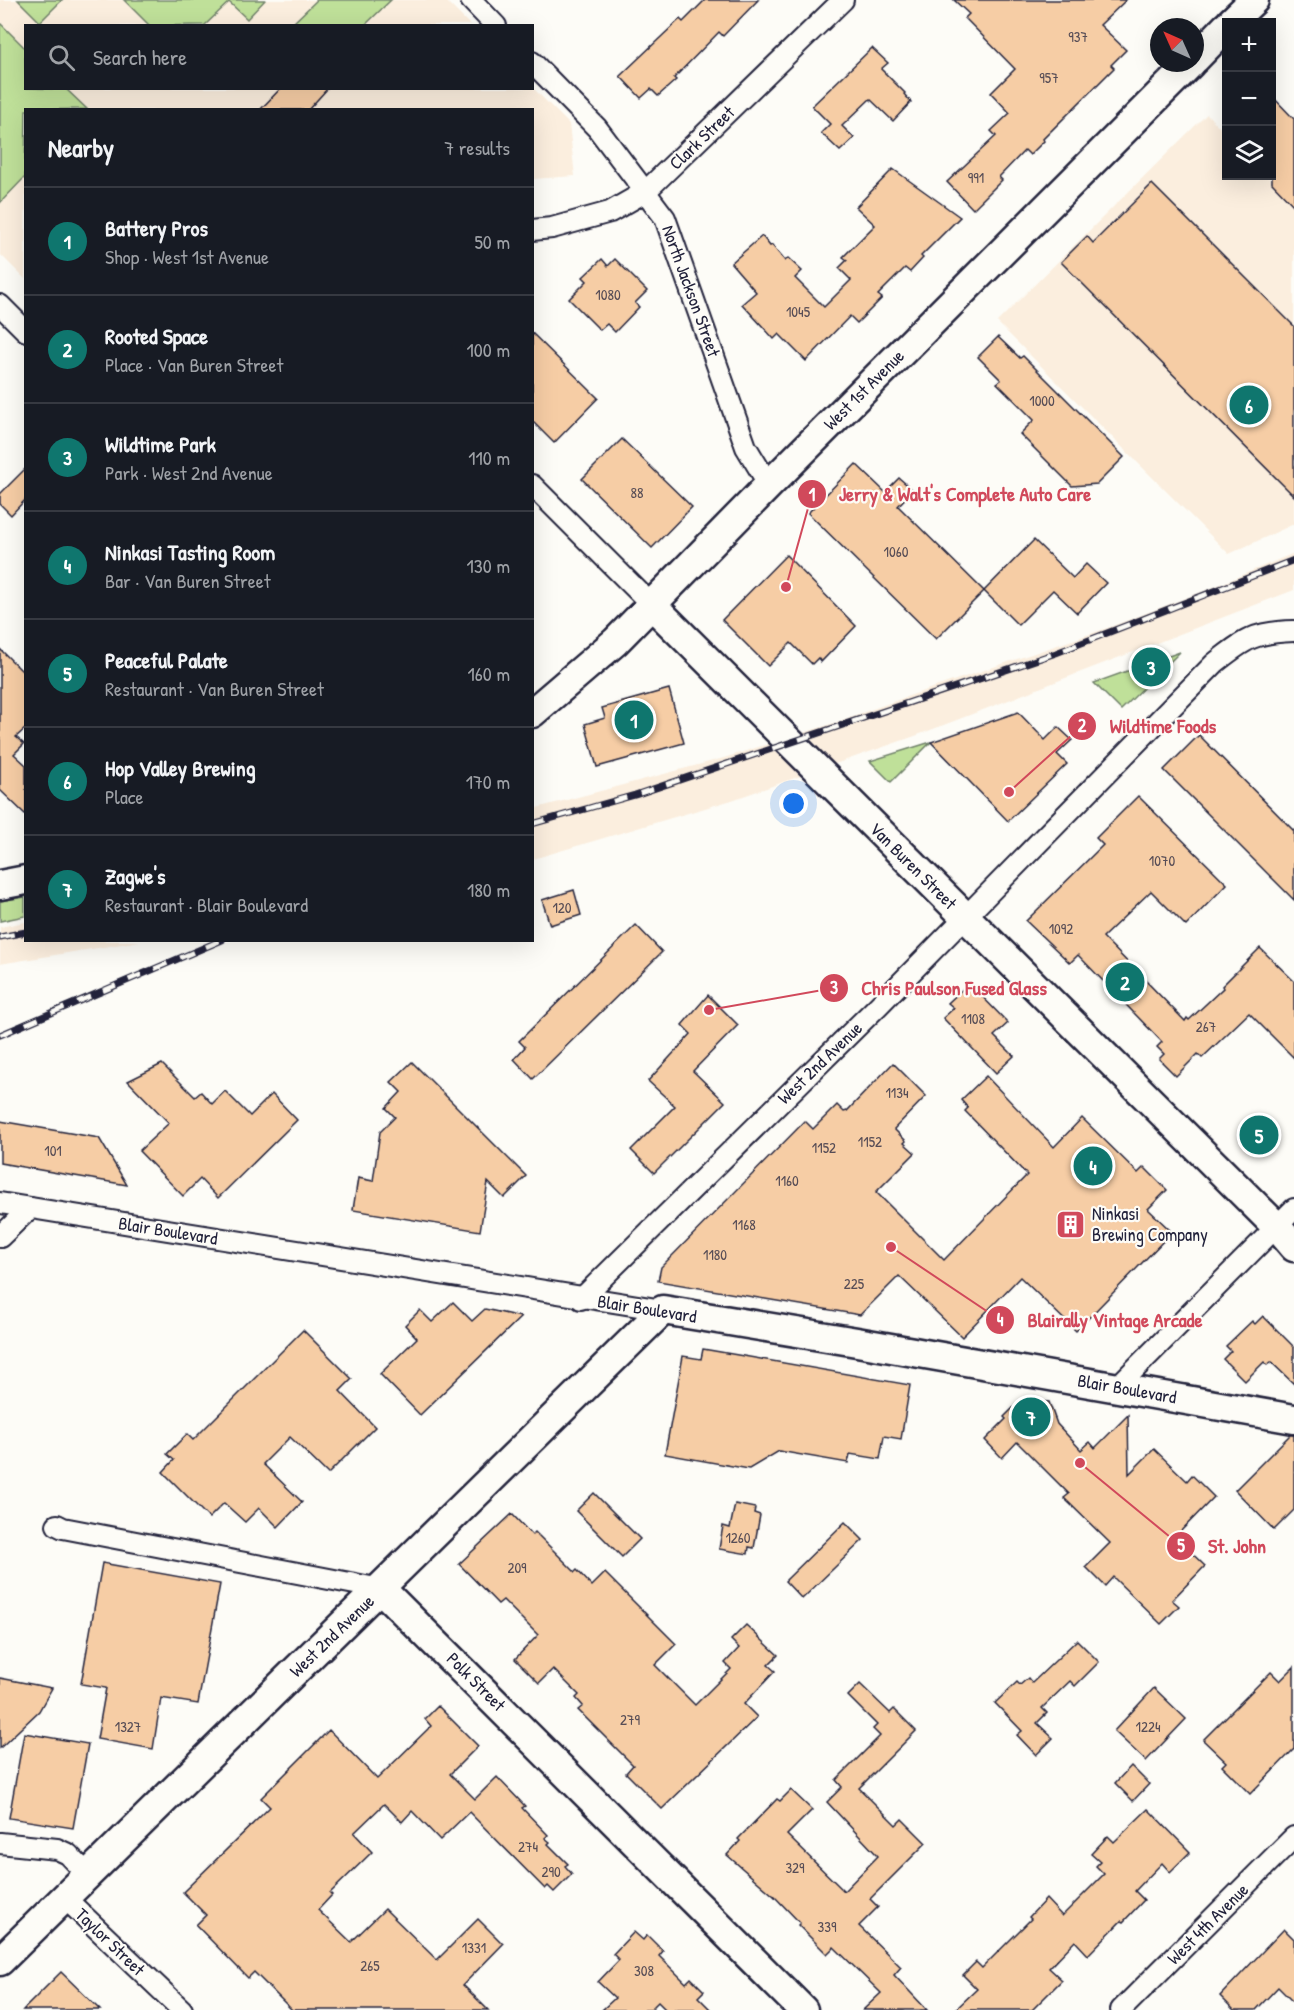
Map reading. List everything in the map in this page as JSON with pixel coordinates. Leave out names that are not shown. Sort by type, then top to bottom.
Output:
[{"type":"street","points":[[471,0],[494,24]]},
{"type":"street","name":"Clark Street","points":[[534,230],[552,228],[610,212],[645,192],[843,0]]},
{"type":"street","points":[[1235,18],[1254,0]]},
{"type":"street","points":[[1204,50],[1222,32]]},
{"type":"street","name":"North Jackson Street","points":[[534,64],[597,129],[665,218],[746,447],[769,485]]},
{"type":"street","name":"West 1st Avenue","points":[[534,711],[615,642],[1182,72]]},
{"type":"street","points":[[0,305],[24,329]]},
{"type":"street","name":"Van Buren Street","points":[[534,487],[965,918],[1288,1228]]},
{"type":"street","name":"West 2nd Avenue","points":[[581,1299],[965,918],[1215,663],[1240,643],[1268,632],[1294,631]]},
{"type":"street","points":[[0,885],[24,880]]},
{"type":"street","name":"Blair Boulevard","points":[[0,1203],[581,1299],[663,1310],[1294,1419]]},
{"type":"street","points":[[0,1237],[30,1208]]},
{"type":"street","points":[[1117,1387],[1288,1228]]},
{"type":"street","name":"West 2nd Avenue","points":[[0,1961],[663,1310]]},
{"type":"street","points":[[57,1525],[381,1589]]},
{"type":"street","name":"Polk Street","points":[[381,1589],[803,2010]]},
{"type":"street","name":"West 4th Avenue","points":[[1121,2010],[1294,1837]]},
{"type":"street","points":[[0,1843],[57,1849],[68,1854],[88,1875]]},
{"type":"street","name":"Taylor Street","points":[[64,1898],[182,2010]]},
{"type":"shaded area","points":[[0,0],[445,0],[469,24],[24,24],[24,90],[534,89],[569,124],[575,176],[534,179],[534,108],[24,108],[24,278],[0,254]]},
{"type":"shaded area","points":[[1207,114],[1222,130],[1222,180],[1271,180],[1294,203],[1294,524],[1229,554],[997,322]]},
{"type":"shaded area","points":[[1294,553],[1294,590],[915,736],[732,800],[534,859],[534,809],[724,758],[831,724],[1110,627]]},
{"type":"shaded area","points":[[24,922],[24,942],[134,942],[0,964],[0,927]]},
{"type":"green space","points":[[18,0],[62,0],[40,22]]},
{"type":"green space","points":[[124,0],[265,0],[247,19],[229,2],[206,24],[148,24]]},
{"type":"green space","points":[[317,0],[391,0],[366,24],[292,24]]},
{"type":"green space","points":[[0,23],[24,47],[24,90],[67,90],[86,108],[24,108],[24,178],[0,203]]},
{"type":"green space","points":[[1180,652],[1121,710],[1094,683]]},
{"type":"green space","points":[[931,742],[891,782],[870,761]]},
{"type":"green space","points":[[24,897],[24,916],[0,921],[0,901]]},
{"type":"building","points":[[705,0],[758,0],[723,36],[719,32],[674,78],[676,80],[658,96],[651,89],[641,98],[620,76],[680,19],[683,22]]},
{"type":"building","points":[[954,0],[1126,0],[1100,25],[1126,50],[1111,65],[1114,68],[1030,155],[1025,150],[999,177],[1002,180],[973,209],[947,182],[996,136],[991,131],[1010,113],[991,93],[1015,69],[965,18],[969,14]]},
{"type":"building","points":[[872,48],[888,63],[881,69],[911,102],[893,121],[870,99],[842,126],[854,138],[840,151],[821,133],[830,124],[812,106]]},
{"type":"building","points":[[279,90],[326,90],[310,108],[262,108]]},
{"type":"building","points":[[1276,100],[1294,119],[1294,206],[1272,183],[1272,180],[1276,180]]},
{"type":"building","points":[[893,169],[960,217],[921,256],[923,258],[910,272],[905,268],[878,295],[882,298],[857,323],[850,316],[806,361],[779,334],[774,339],[742,304],[756,292],[731,263],[762,236],[785,261],[788,258],[802,271],[795,278],[824,307],[851,280],[839,268],[847,260],[843,257],[875,225],[856,207]]},
{"type":"building","points":[[1152,184],[1294,326],[1294,496],[1061,262],[1087,236],[1093,243]]},
{"type":"building","points":[[602,259],[608,266],[615,259],[647,291],[635,303],[639,307],[615,332],[607,324],[600,330],[569,299],[587,281],[583,277]]},
{"type":"building","points":[[534,335],[598,398],[554,443],[534,423]]},
{"type":"building","points":[[998,337],[1020,358],[1023,356],[1124,457],[1097,484],[1072,486],[1020,434],[1034,420],[997,383],[1001,380],[978,357]]},
{"type":"building","points":[[622,439],[692,507],[652,548],[582,479]]},
{"type":"building","points":[[856,464],[885,492],[899,478],[913,490],[898,506],[984,591],[936,639],[808,513]]},
{"type":"building","points":[[24,470],[24,501],[11,515],[0,504],[0,494]]},
{"type":"building","points":[[1034,540],[1073,578],[1086,564],[1106,583],[1077,613],[1053,590],[1018,625],[984,591]]},
{"type":"building","points":[[786,555],[856,626],[821,662],[818,658],[812,664],[791,643],[768,666],[722,620]]},
{"type":"building","points":[[0,649],[24,673],[24,730],[16,737],[24,744],[14,754],[24,763],[24,813],[0,790]]},
{"type":"building","points":[[669,689],[684,743],[597,767],[585,724],[605,718],[602,708]]},
{"type":"building","points":[[1018,712],[1045,740],[1058,727],[1072,740],[1057,754],[1067,764],[1008,821],[931,742]]},
{"type":"building","points":[[1199,735],[1294,831],[1294,900],[1164,770]]},
{"type":"building","points":[[1138,796],[1227,884],[1186,926],[1151,891],[1103,937],[1185,1021],[1187,1018],[1189,1020],[1223,988],[1222,986],[1260,948],[1294,981],[1294,1058],[1249,1013],[1202,1058],[1198,1054],[1176,1076],[1159,1059],[1164,1054],[1157,1047],[1162,1042],[1078,955],[1070,963],[1026,921],[1103,845],[1096,838]]},
{"type":"building","points":[[574,890],[581,915],[550,925],[542,900]]},
{"type":"building","points":[[636,925],[662,952],[533,1079],[514,1059],[525,1047],[519,1041]]},
{"type":"building","points":[[969,983],[1008,1023],[994,1036],[1014,1056],[996,1073],[943,1018],[954,1008],[948,1003]]},
{"type":"building","points":[[708,995],[738,1025],[693,1071],[725,1102],[654,1173],[631,1150],[675,1106],[648,1081],[691,1034],[682,1025]]},
{"type":"building","points":[[412,1062],[526,1176],[504,1198],[488,1182],[480,1231],[353,1210],[358,1178],[373,1181],[380,1132],[395,1117],[386,1108],[401,1092],[391,1082]]},
{"type":"building","points":[[893,1063],[926,1096],[894,1129],[915,1153],[876,1192],[944,1260],[1027,1175],[965,1111],[968,1108],[961,1100],[986,1076],[1054,1147],[1082,1118],[1138,1173],[1144,1167],[1167,1190],[1148,1209],[1172,1232],[1076,1331],[1020,1277],[962,1337],[899,1276],[860,1315],[658,1281],[661,1267],[805,1121],[813,1129],[837,1105],[844,1112],[847,1111]]},
{"type":"building","points":[[162,1064],[195,1097],[201,1092],[212,1104],[225,1091],[250,1116],[272,1094],[297,1120],[218,1198],[200,1179],[183,1196],[139,1151],[169,1123],[128,1081]]},
{"type":"building","points":[[0,1121],[99,1138],[127,1185],[0,1163]]},
{"type":"building","points":[[453,1302],[472,1321],[485,1309],[521,1317],[420,1415],[380,1374],[417,1338],[405,1325],[420,1310],[432,1322]]},
{"type":"building","points":[[1263,1316],[1294,1347],[1294,1384],[1271,1362],[1267,1365],[1264,1362],[1245,1381],[1223,1359],[1231,1351],[1226,1346],[1252,1321],[1255,1324]]},
{"type":"building","points":[[303,1330],[352,1379],[340,1391],[375,1427],[328,1474],[290,1437],[263,1464],[302,1502],[278,1527],[259,1508],[245,1522],[224,1503],[209,1518],[163,1472],[174,1460],[167,1454],[187,1434],[193,1440]]},
{"type":"building","points":[[703,1349],[910,1385],[901,1439],[884,1436],[880,1459],[850,1454],[848,1463],[779,1451],[749,1469],[665,1454],[683,1356],[701,1359]]},
{"type":"building","points":[[1021,1400],[1049,1402],[1057,1424],[1081,1450],[1090,1442],[1095,1448],[1128,1415],[1129,1474],[1154,1449],[1187,1481],[1192,1475],[1214,1497],[1175,1537],[1205,1566],[1172,1600],[1179,1606],[1161,1624],[1113,1577],[1105,1586],[1086,1567],[1110,1543],[1064,1498],[1069,1494],[1017,1442],[1002,1458],[985,1440]]},
{"type":"building","points":[[1290,1435],[1294,1435],[1294,1510],[1274,1530],[1235,1490]]},
{"type":"building","points":[[594,1493],[640,1539],[622,1557],[576,1511]]},
{"type":"building","points":[[735,1504],[755,1508],[754,1513],[760,1515],[754,1548],[749,1547],[748,1554],[719,1549],[723,1526],[730,1528]]},
{"type":"building","points":[[512,1514],[532,1535],[535,1532],[592,1586],[605,1573],[676,1644],[655,1665],[695,1705],[731,1669],[725,1663],[739,1648],[731,1640],[746,1625],[778,1655],[768,1665],[775,1671],[744,1704],[757,1717],[662,1809],[626,1773],[633,1765],[578,1710],[583,1706],[576,1698],[579,1695],[553,1669],[539,1683],[515,1659],[538,1635],[503,1600],[498,1604],[459,1564]]},
{"type":"building","points":[[845,1522],[863,1540],[802,1599],[785,1581]]},
{"type":"building","points":[[102,1563],[220,1584],[198,1704],[161,1698],[153,1749],[97,1739],[106,1688],[81,1684]]},
{"type":"building","points":[[1077,1640],[1099,1662],[1075,1686],[1070,1681],[1042,1708],[1047,1713],[1037,1723],[1053,1738],[1036,1755],[1017,1735],[1022,1731],[995,1703],[1017,1682],[1020,1685],[1028,1678],[1032,1683]]},
{"type":"building","points":[[1294,1667],[1294,1749],[1250,1794],[1222,1766],[1226,1762],[1203,1740],[1271,1672],[1280,1681]]},
{"type":"building","points":[[0,1678],[52,1688],[39,1711],[0,1748]]},
{"type":"building","points":[[860,1684],[890,1713],[894,1709],[916,1731],[859,1788],[896,1825],[902,1819],[926,1843],[870,1899],[878,1907],[859,1926],[901,1967],[894,1975],[927,2010],[863,2010],[881,1993],[834,1947],[827,1954],[798,1925],[800,1923],[774,1896],[727,1855],[740,1841],[738,1839],[777,1799],[780,1801],[791,1790],[812,1810],[787,1835],[844,1891],[878,1856],[827,1802],[842,1787],[836,1780],[880,1736],[873,1729],[877,1725],[848,1696]]},
{"type":"building","points":[[1154,1688],[1186,1719],[1146,1761],[1114,1731]]},
{"type":"building","points":[[438,1706],[478,1746],[450,1774],[475,1799],[497,1777],[525,1806],[522,1808],[548,1835],[545,1838],[550,1842],[548,1844],[568,1864],[565,1866],[572,1874],[554,1892],[548,1886],[545,1889],[469,1812],[440,1840],[412,1811],[402,1822],[384,1804],[354,1833],[372,1852],[330,1893],[332,1895],[318,1910],[351,1942],[385,1909],[437,1960],[478,1919],[503,1944],[463,1985],[488,2010],[292,2010],[254,1972],[248,1978],[196,1925],[206,1915],[183,1892],[270,1807],[261,1798],[329,1730],[377,1779],[431,1726],[425,1719]]},
{"type":"building","points":[[24,1733],[88,1744],[73,1828],[9,1818]]},
{"type":"building","points":[[1131,1766],[1149,1784],[1133,1801],[1115,1783]]},
{"type":"building","points":[[1148,1809],[1190,1852],[1170,1872],[1162,1863],[1135,1891],[1144,1900],[1123,1922],[1121,1921],[1088,1955],[1075,1941],[1049,1968],[1062,1980],[1032,2010],[955,2010],[977,1989],[963,1975],[976,1962],[982,1968],[1031,1919],[1029,1917],[1046,1899],[1062,1916],[1104,1874],[1096,1866],[1100,1862],[1091,1854],[1108,1836],[1114,1842]]},
{"type":"building","points":[[1284,1929],[1294,1939],[1294,2003],[1278,1987],[1256,2010],[1234,2010],[1220,1996]]},
{"type":"building","points":[[634,1932],[643,1940],[647,1935],[663,1951],[659,1956],[686,1983],[691,1978],[704,1991],[698,1997],[711,2010],[666,2010],[658,2002],[650,2010],[602,2010],[615,1998],[598,1982],[619,1960],[613,1954]]},
{"type":"building","points":[[61,1972],[100,2010],[23,2010]]},
{"type":"railway","points":[[534,823],[635,795],[1056,653],[1294,560]]},
{"type":"railway","points":[[0,937],[24,932]]},
{"type":"railway","points":[[0,1035],[217,942]]},
{"type":"place","name":"Hop Valley Brewing","points":[[1249,405]]},
{"type":"place","name":"Jerry & Walt's Complete Auto Care","points":[[786,587]]},
{"type":"place","name":"Wildtime Park","points":[[1151,667]]},
{"type":"place","name":"Battery Pros","points":[[634,720]]},
{"type":"place","name":"Wildtime Foods","points":[[1009,792]]},
{"type":"place","name":"Rooted Space","points":[[1125,982]]},
{"type":"place","name":"Chris Paulson Fused Glass","points":[[709,1010]]},
{"type":"place","name":"Peaceful Palate","points":[[1259,1135]]},
{"type":"place","name":"Ninkasi Tasting Room","points":[[1093,1166]]},
{"type":"place","name":"Ninkasi Brewing Company","points":[[1071,1224]]},
{"type":"place","name":"Blairally Vintage Arcade","points":[[891,1247]]},
{"type":"place","name":"Zagwe's","points":[[1031,1417]]},
{"type":"place","name":"St. John","points":[[1080,1463]]}]
